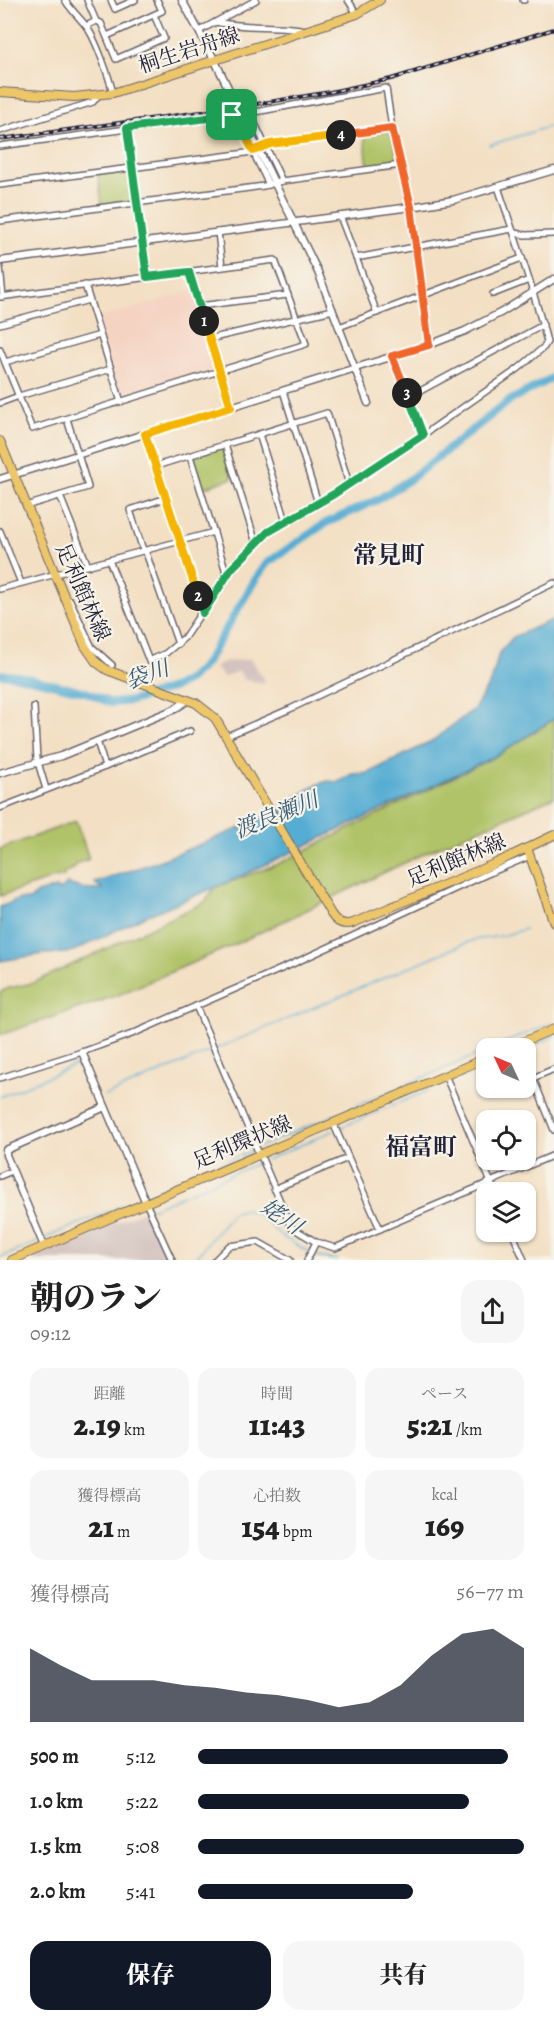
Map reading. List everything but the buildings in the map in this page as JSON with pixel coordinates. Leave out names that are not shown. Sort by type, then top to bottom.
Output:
[{"type":"main road","name":"桐生岩舟線","points":[[0,92],[57,97],[98,96],[113,93],[357,14],[380,0]]},
{"type":"main road","name":"足利館林線","points":[[0,441],[64,600],[93,658],[101,666],[119,675],[200,705],[211,714],[229,739],[335,920],[342,924],[350,924],[529,852],[554,835]]},
{"type":"main road","points":[[529,852],[554,923]]},
{"type":"main road","points":[[532,1038],[554,1029]]},
{"type":"main road","name":"足利環状線","points":[[12,1260],[476,1062]]},
{"type":"street","points":[[65,0],[72,12],[86,26],[109,76],[113,93]]},
{"type":"street","points":[[87,0],[96,21],[103,26],[116,59],[164,38],[154,15]]},
{"type":"street","points":[[111,0],[115,9],[135,0]]},
{"type":"street","points":[[107,36],[162,11],[157,0]]},
{"type":"street","points":[[182,0],[295,222],[318,272],[368,403]]},
{"type":"street","points":[[199,31],[256,0]]},
{"type":"street","points":[[348,0],[357,14]]},
{"type":"street","points":[[86,26],[96,21]]},
{"type":"street","points":[[216,22],[266,27],[288,26],[308,30]]},
{"type":"street","points":[[259,149],[250,113],[386,88],[392,128],[411,207],[429,345]]},
{"type":"street","points":[[0,131],[93,102],[98,96]]},
{"type":"street","points":[[0,146],[232,115],[236,117],[259,149]]},
{"type":"street","points":[[127,128],[147,277]]},
{"type":"street","points":[[0,185],[392,128]]},
{"type":"street","points":[[0,221],[401,165]]},
{"type":"street","points":[[0,261],[411,207],[453,200],[554,170]]},
{"type":"street","points":[[109,560],[149,661],[178,644],[203,613],[227,575],[256,543],[285,521],[349,484],[423,435],[518,369],[544,347],[547,342],[543,325],[498,187]]},
{"type":"street","points":[[340,216],[376,313]]},
{"type":"street","points":[[356,258],[415,246],[514,231],[554,234]]},
{"type":"street","points":[[219,232],[222,267]]},
{"type":"street","points":[[339,327],[522,258]]},
{"type":"street","points":[[0,267],[2,297],[275,260],[306,344],[32,429],[0,350]]},
{"type":"street","points":[[189,272],[231,407]]},
{"type":"street","points":[[0,479],[429,345],[483,322],[554,279]]},
{"type":"street","points":[[493,294],[529,280]]},
{"type":"street","points":[[85,285],[121,402]]},
{"type":"street","points":[[199,306],[288,295]]},
{"type":"street","points":[[0,324],[89,300]]},
{"type":"street","points":[[209,339],[333,310]]},
{"type":"street","points":[[409,397],[543,325]]},
{"type":"street","points":[[5,362],[100,334]]},
{"type":"street","points":[[392,356],[423,435]]},
{"type":"street","points":[[0,403],[111,369]]},
{"type":"street","points":[[283,391],[318,503]]},
{"type":"street","points":[[156,466],[327,413],[349,484]]},
{"type":"street","points":[[26,506],[88,487],[67,418]]},
{"type":"street","points":[[145,434],[203,613]]},
{"type":"street","points":[[259,434],[285,521]]},
{"type":"street","points":[[225,445],[256,543]]},
{"type":"street","points":[[190,456],[227,575]]},
{"type":"street","points":[[60,496],[88,566]]},
{"type":"street","points":[[166,498],[130,510],[178,644]]},
{"type":"street","points":[[0,531],[21,583]]},
{"type":"street","points":[[0,589],[214,532]]},
{"type":"street","points":[[0,551],[7,549]]},
{"type":"street","points":[[229,739],[554,583]]},
{"type":"street","points":[[64,600],[70,600],[83,632],[94,651],[112,665]]},
{"type":"street","points":[[0,773],[61,756],[175,709],[187,700]]},
{"type":"street","points":[[34,707],[38,763],[46,789]]},
{"type":"street","points":[[0,808],[190,731]]},
{"type":"street","points":[[97,741],[105,767]]},
{"type":"street","points":[[0,1078],[82,1052],[196,1006],[485,875],[529,852]]},
{"type":"street","points":[[196,1006],[291,1227],[325,1246],[340,1247],[554,1155]]},
{"type":"street","points":[[82,1052],[172,1260]]},
{"type":"street","points":[[554,1069],[533,1078],[554,1130]]},
{"type":"street","points":[[445,1075],[490,1181]]},
{"type":"street","points":[[44,1246],[12,1171],[6,1150],[105,1107]]},
{"type":"street","points":[[333,1123],[380,1229]]},
{"type":"street","points":[[274,1189],[348,1158]]},
{"type":"street","points":[[0,1176],[12,1171]]},
{"type":"street","points":[[215,1260],[229,1246],[258,1242],[290,1260]]},
{"type":"street","points":[[309,1258],[316,1242]]},
{"type":"street","points":[[516,1242],[524,1260]]},
{"type":"shaded area","points":[[192,291],[216,368],[124,398],[121,397],[97,319]]},
{"type":"shaded area","points":[[250,659],[266,683],[244,680],[239,671],[224,677],[214,667],[223,662]]},
{"type":"shaded area","points":[[146,1210],[167,1260],[28,1260]]},
{"type":"green space","points":[[390,131],[399,160],[397,163],[368,167],[364,134]]},
{"type":"green space","points":[[128,170],[131,173],[134,198],[132,201],[102,205],[98,174]]},
{"type":"green space","points":[[219,448],[224,450],[233,478],[203,488],[194,460],[196,456]]},
{"type":"green space","points":[[554,719],[554,797],[429,851],[238,943],[118,995],[0,1035],[0,992],[33,983],[205,902],[214,888],[278,864],[498,755]]},
{"type":"green space","points":[[76,821],[89,859],[76,864],[75,868],[64,873],[64,877],[0,896],[0,849]]},
{"type":"water","name":"渡良瀬川","points":[[554,619],[554,719],[498,755],[233,880],[143,917],[68,953],[43,954],[0,961],[0,907],[20,899],[30,900],[37,893],[56,888],[57,890],[62,889],[67,884],[90,890],[102,889],[95,883],[238,829],[279,810],[318,784],[328,781],[338,782],[352,774],[368,773],[432,741],[475,708],[492,679],[499,653],[513,637]]},
{"type":"waterway","points":[[490,145],[554,125]]},
{"type":"waterway","name":"袋川","points":[[0,674],[86,692],[111,703],[132,701],[175,687],[190,679],[206,663],[267,563],[326,523],[377,500],[409,480],[509,401],[554,377]]},
{"type":"waterway","points":[[105,1096],[473,940],[502,936],[525,929]]},
{"type":"waterway","points":[[516,1038],[550,1024]]},
{"type":"waterway","points":[[536,1044],[554,1036]]},
{"type":"waterway","points":[[259,1147],[476,1055]]},
{"type":"waterway","points":[[0,1097],[83,1062]]},
{"type":"waterway","points":[[451,1081],[476,1070]]},
{"type":"waterway","points":[[337,1129],[446,1083]]},
{"type":"waterway","points":[[266,1160],[333,1131]]},
{"type":"waterway","points":[[147,1195],[253,1150]]},
{"type":"waterway","points":[[151,1209],[260,1162]]},
{"type":"waterway","points":[[45,1238],[138,1199]]},
{"type":"waterway","name":"姥川","points":[[194,1260],[232,1213],[245,1209],[256,1213],[283,1237],[309,1252]]},
{"type":"waterway","points":[[0,1258],[37,1242]]},
{"type":"waterway","points":[[164,1250],[169,1260]]},
{"type":"waterway","name":"姥川","points":[[313,1254],[338,1260]]},
{"type":"railway","points":[[0,139],[238,107],[330,92],[391,79],[554,29]]},
{"type":"district","name":"常見町","points":[[389,555]]},
{"type":"district","name":"福富町","points":[[421,1147]]},
{"type":"route","points":[[232,115],[236,117],[253,151],[270,144],[392,128],[411,207],[429,345],[392,356],[423,435],[334,494],[268,532],[231,569],[203,613],[145,434],[231,407],[189,272],[147,277],[127,128],[232,115]]}]
